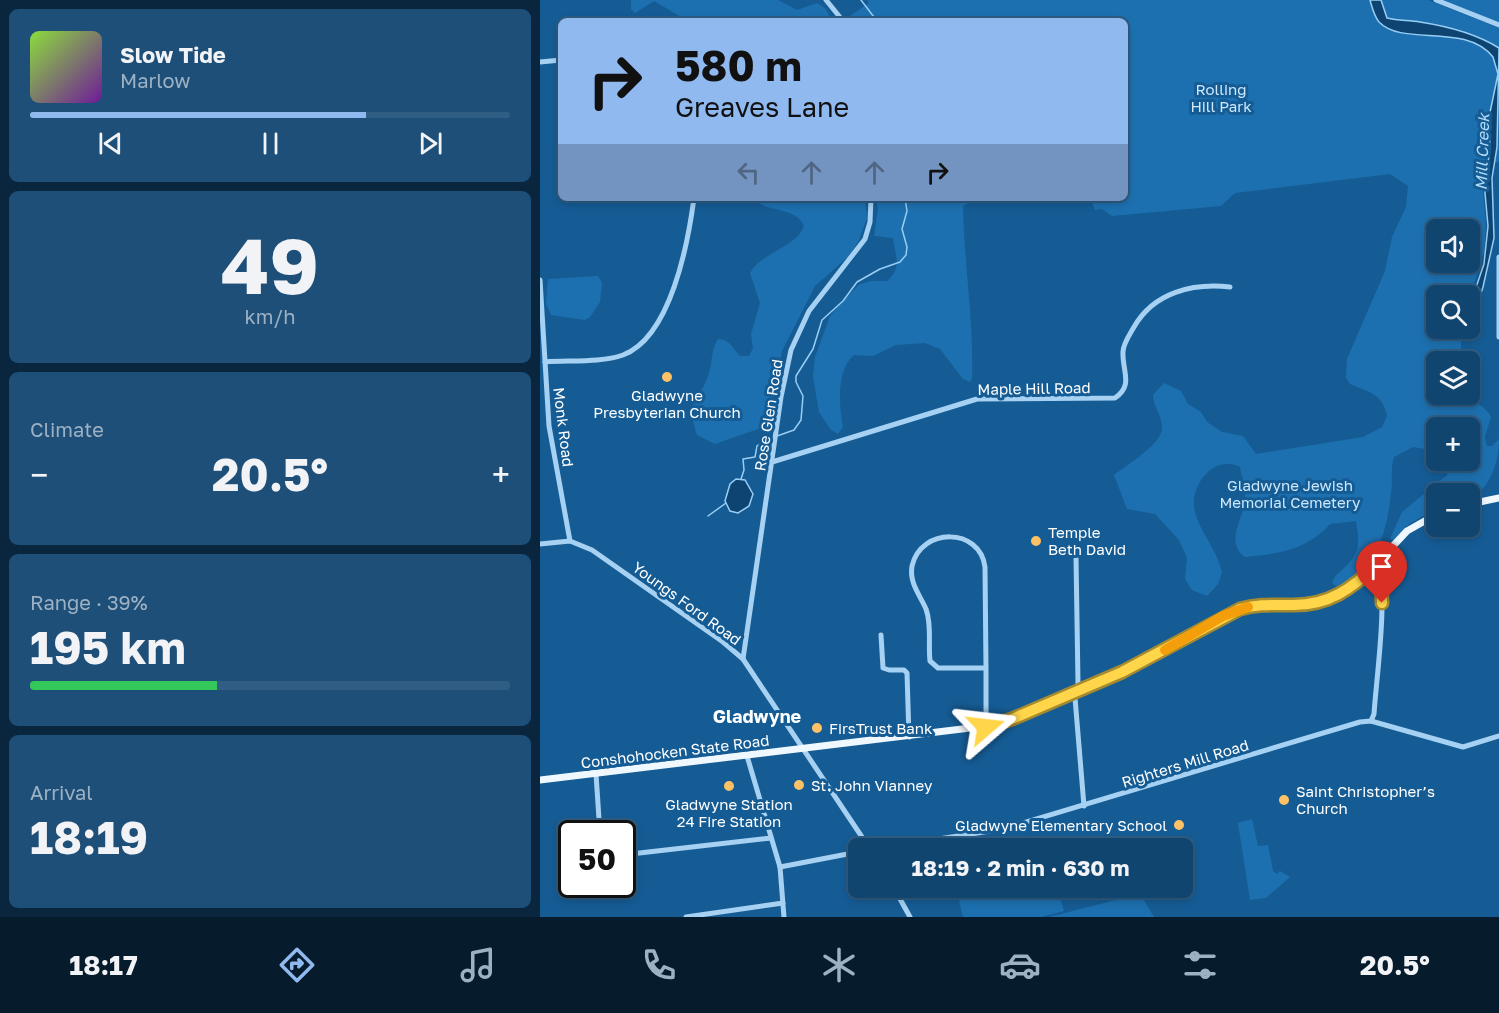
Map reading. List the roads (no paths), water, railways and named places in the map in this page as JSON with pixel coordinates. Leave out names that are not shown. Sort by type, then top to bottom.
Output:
[{"type":"main road","points":[[1480,502],[1499,498]]},
{"type":"main road","name":"Conshohocken State Road","points":[[540,780],[909,737],[1004,723],[1130,669],[1240,609],[1261,605],[1312,604],[1329,600],[1349,589],[1377,564],[1407,531],[1426,520]]},
{"type":"street","points":[[826,0],[841,18]]},
{"type":"street","points":[[1436,0],[1499,25]]},
{"type":"street","points":[[540,62],[558,60]]},
{"type":"street","points":[[545,362],[612,358],[630,352],[648,338],[661,318],[674,284],[693,201]]},
{"type":"street","name":"Rose Glen Road","points":[[743,659],[785,372],[797,333],[815,302],[862,246],[869,230],[871,201]]},
{"type":"street","points":[[1499,257],[1499,337]]},
{"type":"street","name":"Monk Road","points":[[540,280],[549,426],[570,541]]},
{"type":"street","name":"Maple Hill Road","points":[[772,462],[977,399],[1115,398],[1123,393],[1128,383],[1123,351],[1127,339],[1152,304],[1185,289],[1209,285],[1230,287]]},
{"type":"street","points":[[986,668],[941,668],[933,666],[930,661],[928,615],[914,584],[912,571],[920,550],[936,540],[952,536],[964,538],[975,545],[982,555],[985,567],[986,668],[986,727]]},
{"type":"street","points":[[540,544],[570,541]]},
{"type":"street","name":"Youngs Ford Road","points":[[570,541],[586,546],[609,561],[743,659],[864,838]]},
{"type":"street","points":[[1076,557],[1076,692],[1084,806]]},
{"type":"street","points":[[1371,722],[1374,714],[1382,603],[1381,574],[1377,564]]},
{"type":"street","points":[[881,635],[883,668],[907,671],[909,737]]},
{"type":"street","name":"Righters Mill Road","points":[[944,838],[1003,829],[1352,723],[1371,722],[1463,747],[1499,736]]},
{"type":"street","points":[[747,756],[780,867],[784,917]]},
{"type":"street","points":[[596,774],[599,820]]},
{"type":"street","points":[[636,853],[771,838]]},
{"type":"street","points":[[780,867],[848,854]]},
{"type":"street","points":[[900,898],[910,917]]},
{"type":"street","points":[[686,917],[783,903]]},
{"type":"waterway","points":[[861,0],[875,18]]},
{"type":"waterway","points":[[777,436],[794,430],[801,420],[803,396],[796,382],[796,376],[813,349],[822,320],[843,301],[857,282],[880,269],[900,262],[906,255],[907,247],[902,229],[907,211],[905,201]]},
{"type":"waterway","points":[[741,479],[744,470],[743,459],[755,457],[757,446],[772,438]]},
{"type":"waterway","points":[[708,516],[726,503]]},
{"type":"place","name":"Gladwyne Presbyterian Church","points":[[667,377]]},
{"type":"place","name":"Temple Beth David","points":[[1036,541]]},
{"type":"place","name":"FirsTrust Bank","points":[[817,728]]},
{"type":"place","name":"St. John Vianney","points":[[799,785]]},
{"type":"place","name":"Gladwyne Station 24 Fire Station","points":[[729,786]]},
{"type":"place","name":"Saint Christopher’s Church","points":[[1284,800]]},
{"type":"place","name":"Gladwyne Elementary School","points":[[1179,825]]},
{"type":"district","name":"Gladwyne","points":[[757,716]]},
{"type":"park label","name":"Rolling Hill Park","points":[[1221,98]]},
{"type":"park label","name":"Gladwyne Jewish Memorial Cemetery","points":[[1290,494]]},
{"type":"water label","name":"Mill Creek","points":[[1482,152]]}]
